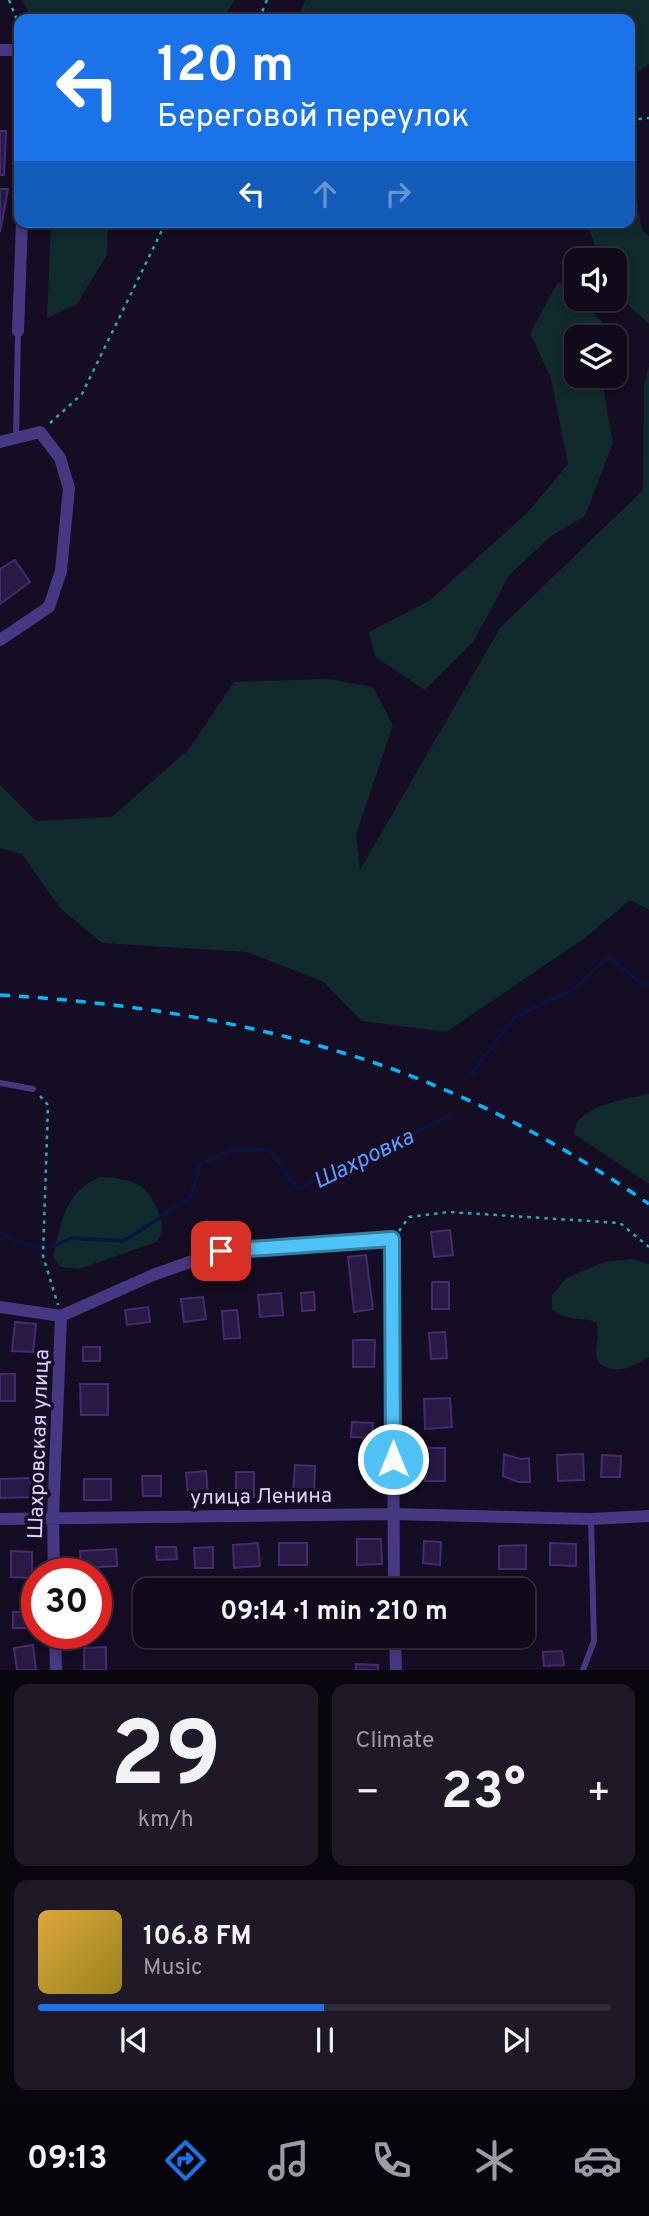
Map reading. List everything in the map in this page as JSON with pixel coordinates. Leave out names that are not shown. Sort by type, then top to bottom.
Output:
[{"type":"street","points":[[18,331],[22,228]]},
{"type":"street","points":[[0,442],[40,432],[60,458],[69,488],[61,571],[49,607],[0,640]]},
{"type":"street","points":[[0,1307],[61,1316],[153,1275],[221,1251],[392,1239],[394,1578]]},
{"type":"street","name":"Шахровская улица","points":[[54,1558],[61,1316]]},
{"type":"street","name":"улица Ленина","points":[[0,1519],[393,1514],[592,1519],[649,1516]]},
{"type":"street","points":[[395,1648],[396,1670]]},
{"type":"street","points":[[55,1649],[56,1670]]},
{"type":"lane","points":[[16,438],[18,331]]},
{"type":"lane","points":[[0,1083],[33,1089]]},
{"type":"lane","points":[[583,1670],[594,1641],[592,1519]]},
{"type":"path","points":[[40,432],[82,394],[163,228]]},
{"type":"path","points":[[33,1089],[48,1105],[43,1256],[61,1316]]},
{"type":"path","points":[[392,1239],[409,1217],[449,1212],[620,1223],[649,1247]]},
{"type":"green space","points":[[22,0],[235,0],[226,14],[29,14]]},
{"type":"green space","points":[[305,0],[649,0],[649,64],[635,72],[635,14],[299,14]]},
{"type":"green space","points":[[635,192],[642,230],[649,236],[649,324],[627,304],[627,248],[596,248],[589,228],[635,228]]},
{"type":"green space","points":[[51,228],[108,228],[107,255],[77,304],[47,318]]},
{"type":"green space","points":[[558,282],[564,286],[564,311],[592,311],[605,325],[564,325],[564,388],[603,388],[613,443],[585,516],[551,536],[509,575],[474,641],[425,690],[375,657],[369,632],[429,601],[528,512],[568,464],[551,378],[530,333]]},
{"type":"green space","points":[[649,366],[649,910],[630,900],[585,938],[446,1032],[361,1021],[324,982],[247,952],[102,943],[60,908],[22,854],[0,848],[0,785],[36,821],[112,817],[190,748],[234,682],[328,679],[373,687],[393,725],[356,835],[360,870],[500,628],[643,490],[644,385]]},
{"type":"green space","points":[[649,1094],[649,1184],[574,1134],[577,1123],[591,1111],[610,1103]]},
{"type":"green space","points":[[100,1177],[130,1181],[144,1189],[160,1216],[162,1229],[159,1239],[157,1242],[79,1269],[60,1267],[53,1257],[66,1210],[79,1191]]},
{"type":"green space","points":[[632,1259],[649,1264],[649,1357],[626,1368],[611,1369],[597,1359],[596,1322],[557,1313],[552,1309],[552,1296],[566,1278],[604,1262]]},
{"type":"building","points":[[0,131],[6,131],[4,175],[0,175]]},
{"type":"building","points":[[0,189],[8,189],[0,232]]},
{"type":"building","points":[[15,560],[30,582],[0,604],[0,569]]},
{"type":"building","points":[[450,1230],[453,1255],[434,1257],[431,1232]]},
{"type":"building","points":[[366,1255],[373,1309],[354,1312],[348,1257]]},
{"type":"building","points":[[432,1282],[449,1282],[449,1309],[432,1309]]},
{"type":"building","points":[[314,1292],[315,1310],[302,1311],[301,1293]]},
{"type":"building","points":[[281,1293],[283,1315],[260,1317],[258,1295]]},
{"type":"building","points":[[203,1297],[206,1319],[184,1322],[181,1299]]},
{"type":"building","points":[[148,1307],[150,1322],[127,1325],[125,1310]]},
{"type":"building","points":[[237,1310],[240,1338],[224,1339],[222,1311]]},
{"type":"building","points":[[15,1322],[36,1324],[33,1352],[12,1351]]},
{"type":"building","points":[[445,1332],[447,1358],[431,1359],[429,1333]]},
{"type":"building","points":[[353,1340],[375,1340],[374,1367],[353,1367]]},
{"type":"building","points":[[83,1347],[100,1347],[100,1361],[83,1361]]},
{"type":"building","points":[[0,1374],[15,1374],[15,1401],[0,1401]]},
{"type":"building","points":[[80,1384],[108,1384],[108,1415],[81,1415]]},
{"type":"building","points":[[450,1398],[452,1427],[425,1429],[424,1399]]},
{"type":"building","points":[[352,1422],[373,1423],[372,1438],[351,1437]]},
{"type":"building","points":[[424,1448],[445,1448],[445,1481],[425,1481]]},
{"type":"building","points":[[504,1454],[520,1459],[529,1458],[530,1482],[518,1482],[503,1476]]},
{"type":"building","points":[[583,1454],[584,1480],[558,1481],[557,1455]]},
{"type":"building","points":[[602,1455],[621,1456],[620,1477],[601,1477]]},
{"type":"building","points":[[295,1465],[315,1466],[314,1495],[293,1494]]},
{"type":"building","points":[[206,1471],[208,1495],[188,1496],[186,1473]]},
{"type":"building","points":[[236,1472],[254,1472],[254,1497],[236,1496]]},
{"type":"building","points":[[142,1476],[161,1476],[161,1496],[143,1496]]},
{"type":"building","points":[[31,1478],[31,1497],[0,1498],[0,1479]]},
{"type":"building","points":[[84,1479],[111,1479],[111,1500],[84,1500]]},
{"type":"building","points":[[357,1539],[381,1539],[382,1564],[357,1565]]},
{"type":"building","points":[[424,1541],[441,1542],[440,1565],[423,1563]]},
{"type":"building","points":[[258,1543],[260,1566],[234,1568],[233,1545]]},
{"type":"building","points":[[279,1543],[307,1543],[307,1565],[279,1565]]},
{"type":"building","points":[[550,1543],[576,1544],[576,1566],[550,1565]]},
{"type":"building","points":[[526,1545],[526,1569],[499,1569],[499,1546]]},
{"type":"building","points":[[156,1547],[176,1547],[177,1559],[157,1560]]},
{"type":"building","points":[[213,1547],[213,1568],[195,1568],[194,1548]]},
{"type":"building","points":[[116,1549],[117,1566],[112,1566],[112,1558],[80,1558],[80,1551]]},
{"type":"building","points":[[11,1551],[32,1552],[32,1558],[21,1558],[21,1577],[11,1577]]},
{"type":"building","points":[[13,1612],[21,1612],[21,1628],[13,1628]]},
{"type":"building","points":[[14,1648],[33,1649],[36,1670],[17,1670]]},
{"type":"building","points":[[84,1649],[106,1649],[106,1670],[84,1670]]},
{"type":"building","points":[[562,1651],[564,1665],[544,1666],[543,1652]]},
{"type":"building","points":[[356,1664],[378,1665],[378,1670],[356,1670]]},
{"type":"waterway","name":"Шахровка","points":[[468,1078],[515,1017],[572,990],[609,956],[643,985],[649,985]]},
{"type":"waterway","name":"Шахровка","points":[[0,1232],[13,1240],[50,1248],[71,1238],[124,1241],[190,1198],[201,1164],[230,1151],[269,1149],[297,1189],[453,1114]]},
{"type":"railway","points":[[0,995],[89,1002],[177,1014],[264,1031],[350,1055],[429,1083],[505,1118],[579,1159],[649,1204]]},
{"type":"route","points":[[221,1251],[392,1239],[393,1459]]}]
